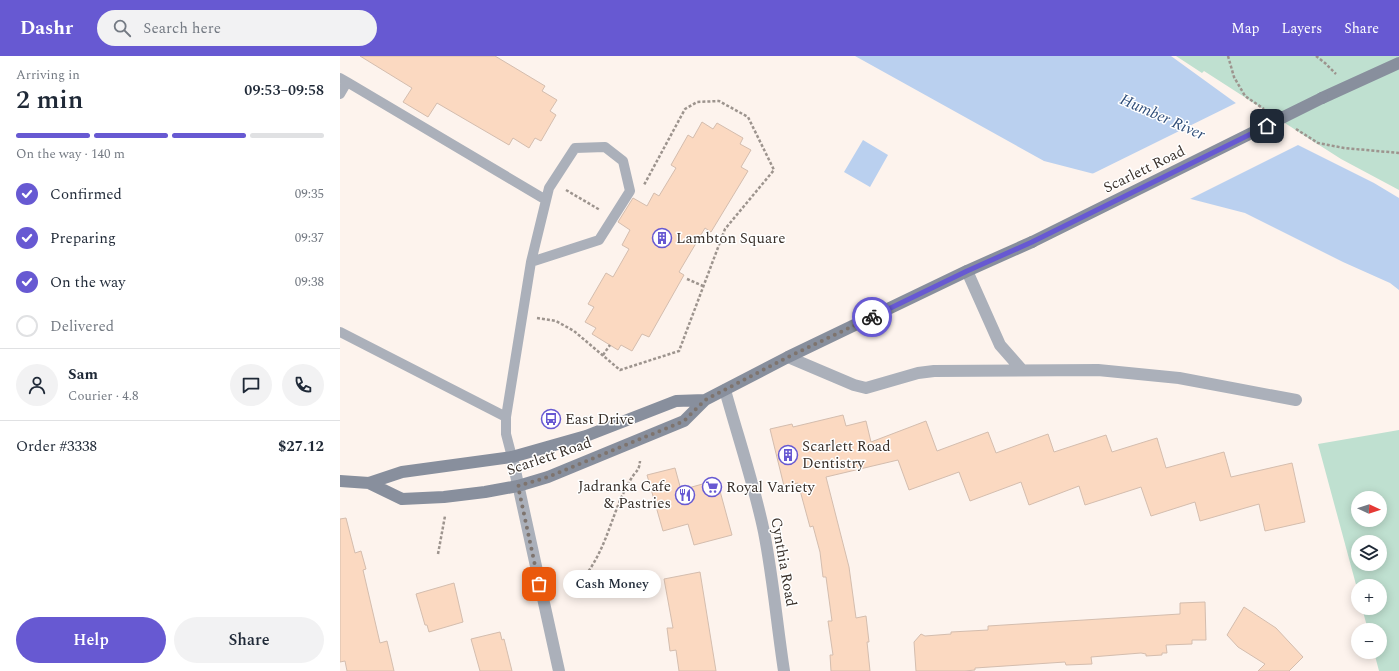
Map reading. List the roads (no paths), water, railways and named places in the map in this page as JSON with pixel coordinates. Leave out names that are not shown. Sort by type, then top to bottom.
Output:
[{"type":"main road","name":"Scarlett Road","points":[[340,481],[369,483],[402,499],[444,497],[485,492],[518,486],[548,477],[684,421],[705,400],[788,357],[967,271],[1032,242],[1322,98],[1399,63]]},
{"type":"main road","name":"Scarlett Road","points":[[369,483],[402,472],[512,457],[586,436],[676,401],[705,400]]},
{"type":"street","points":[[967,271],[1000,345],[1022,370]]},
{"type":"street","points":[[788,357],[854,386],[866,388],[918,373],[934,371],[1098,370],[1187,380],[1296,400]]},
{"type":"street","name":"Cynthia Road","points":[[725,390],[764,531],[774,589],[784,671]]},
{"type":"street","points":[[512,457],[559,671]]},
{"type":"lane","points":[[340,94],[344,80],[546,200]]},
{"type":"lane","points":[[512,457],[506,434],[506,417],[531,262],[549,188],[575,148],[605,147],[623,161],[630,191],[614,218],[599,240],[531,262]]},
{"type":"lane","points":[[340,332],[506,417]]},
{"type":"water","name":"Humber River","points":[[855,56],[1171,56],[1284,138],[1374,183],[1399,198],[1399,290],[1390,283],[1343,262],[1245,213],[1044,161]]},
{"type":"water","points":[[863,140],[888,155],[870,187],[844,172]]},
{"type":"place","name":"Lambton Square","points":[[662,238]]},
{"type":"place","name":"East Drive","points":[[551,419]]},
{"type":"place","name":"Scarlett Road Dentistry","points":[[788,455]]},
{"type":"place","name":"Royal Variety","points":[[712,487]]},
{"type":"place","name":"Jadranka Cafe & Pastries","points":[[685,495]]},
{"type":"place","name":"Cash Money","points":[[539,584]]}]
